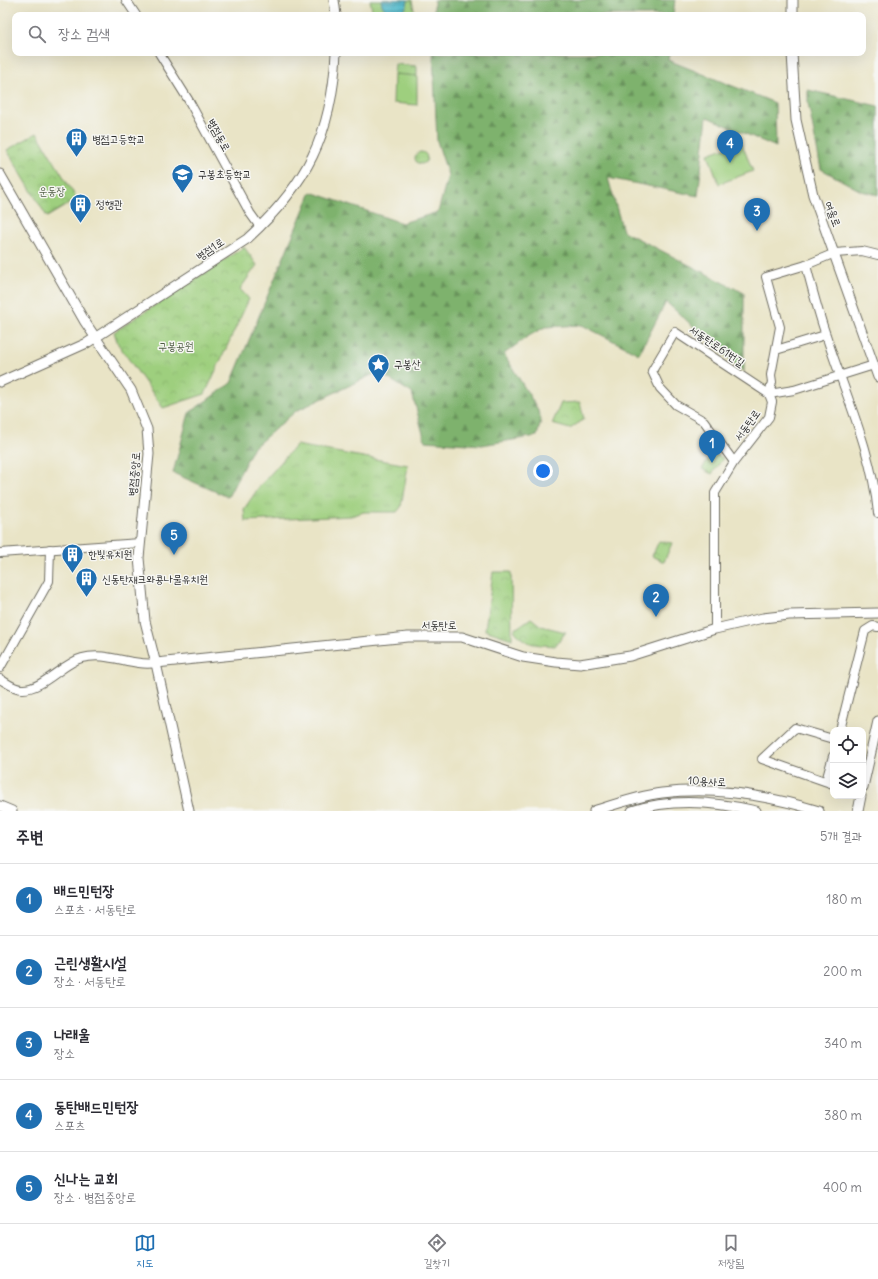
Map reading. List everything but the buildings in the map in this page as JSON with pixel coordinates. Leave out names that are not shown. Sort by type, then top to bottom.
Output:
[{"type":"street","points":[[126,0],[134,12]]},
{"type":"street","points":[[334,0],[336,12]]},
{"type":"street","points":[[793,0],[793,12]]},
{"type":"street","name":"병점동로","points":[[161,56],[189,101],[248,209],[260,227]]},
{"type":"street","name":"병점1로","points":[[0,382],[96,338],[247,239],[260,227],[296,186],[317,147],[332,91],[336,56]]},
{"type":"street","name":"여울로","points":[[792,56],[796,120],[813,195],[835,253],[878,377]]},
{"type":"street","name":"병점중앙로","points":[[0,174],[85,322],[131,390],[147,429],[149,454],[140,543],[141,586],[145,621],[156,663],[189,811]]},
{"type":"street","points":[[878,255],[862,251],[835,253],[806,265],[825,335],[873,478],[878,513]]},
{"type":"street","name":"서동탄로","points":[[715,630],[715,493],[734,462],[769,417],[772,402],[769,394],[772,382],[771,375],[780,327],[766,277],[806,265]]},
{"type":"street","name":"서동탄로61번길","points":[[734,462],[704,421],[676,405],[660,388],[652,371],[675,332],[769,394]]},
{"type":"street","points":[[776,350],[825,335]]},
{"type":"street","points":[[769,394],[794,390],[874,365]]},
{"type":"street","points":[[0,553],[140,543]]},
{"type":"street","points":[[0,668],[49,581],[50,549]]},
{"type":"street","name":"서동탄로","points":[[156,663],[408,637],[449,636],[475,640],[523,657],[580,664],[630,656],[715,630],[790,615],[878,613]]},
{"type":"street","points":[[841,727],[865,631],[873,626],[878,627]]},
{"type":"street","points":[[0,679],[14,687],[22,689],[30,688],[67,665],[81,658],[93,656],[119,658],[141,664],[156,663]]},
{"type":"street","points":[[866,774],[878,721]]},
{"type":"street","points":[[830,738],[795,728],[762,759],[830,782]]},
{"type":"street","name":"10용사로","points":[[594,811],[641,797],[685,791],[718,793],[774,800],[819,811]]},
{"type":"street","points":[[858,811],[860,799]]},
{"type":"street","name":"10용사로","points":[[632,811],[674,804],[708,802],[756,811]]},
{"type":"street","points":[[0,806],[12,811]]},
{"type":"green space","points":[[370,0],[412,0],[414,12],[372,12]]},
{"type":"green space","points":[[434,0],[675,0],[673,12],[434,12]]},
{"type":"green space","points":[[433,56],[669,56],[668,60],[775,103],[776,147],[707,117],[698,196],[608,178],[623,231],[744,293],[744,372],[666,302],[639,354],[582,325],[545,327],[527,337],[504,354],[537,408],[541,420],[537,436],[482,445],[425,441],[412,393],[378,372],[296,411],[253,448],[228,497],[173,473],[189,413],[231,383],[311,192],[402,223],[438,212],[448,175],[437,141]]},
{"type":"green space","points":[[395,64],[417,66],[417,76],[394,74]]},
{"type":"green space","points":[[394,74],[417,76],[417,105],[393,103]]},
{"type":"green space","points":[[808,90],[878,106],[878,195],[861,191],[821,169],[808,103]]},
{"type":"green space","name":"운동장","points":[[37,133],[77,199],[47,217],[7,150]]},
{"type":"green space","points":[[741,142],[753,171],[719,184],[708,154]]},
{"type":"green space","points":[[419,152],[423,152],[427,158],[423,164],[419,164],[415,160],[415,156]]},
{"type":"green space","name":"구봉공원","points":[[244,247],[257,265],[240,289],[249,299],[205,394],[163,408],[118,344],[114,332]]},
{"type":"green space","points":[[580,402],[584,419],[570,429],[552,424],[561,403]]},
{"type":"green space","points":[[296,445],[408,465],[401,507],[397,512],[364,512],[351,516],[245,521],[244,509],[259,487]]},
{"type":"green space","points":[[712,453],[723,458],[712,474],[702,469]]},
{"type":"green space","points":[[659,541],[672,543],[664,562],[652,556]]},
{"type":"green space","points":[[493,572],[511,572],[512,639],[485,630]]},
{"type":"green space","points":[[531,618],[541,626],[566,632],[555,646],[532,644],[523,639],[514,630]]},
{"type":"water","points":[[381,0],[408,0],[407,6],[402,12],[389,12],[383,6]]},
{"type":"place","name":"병점고등학교","points":[[77,158]]},
{"type":"place","name":"동탄배드민턴장","points":[[730,163]]},
{"type":"place","name":"구봉초등학교","points":[[183,194]]},
{"type":"place","name":"정행관","points":[[80,224]]},
{"type":"place","name":"나래울","points":[[757,231]]},
{"type":"place","name":"구봉산","points":[[378,384]]},
{"type":"place","name":"배드민턴장","points":[[712,463]]},
{"type":"place","name":"신나는 교회","points":[[174,555]]},
{"type":"place","name":"한빛유치원","points":[[72,574]]},
{"type":"place","name":"신동탄재크와콩나물유치원","points":[[87,598]]},
{"type":"place","name":"근린생활시설","points":[[656,617]]}]
